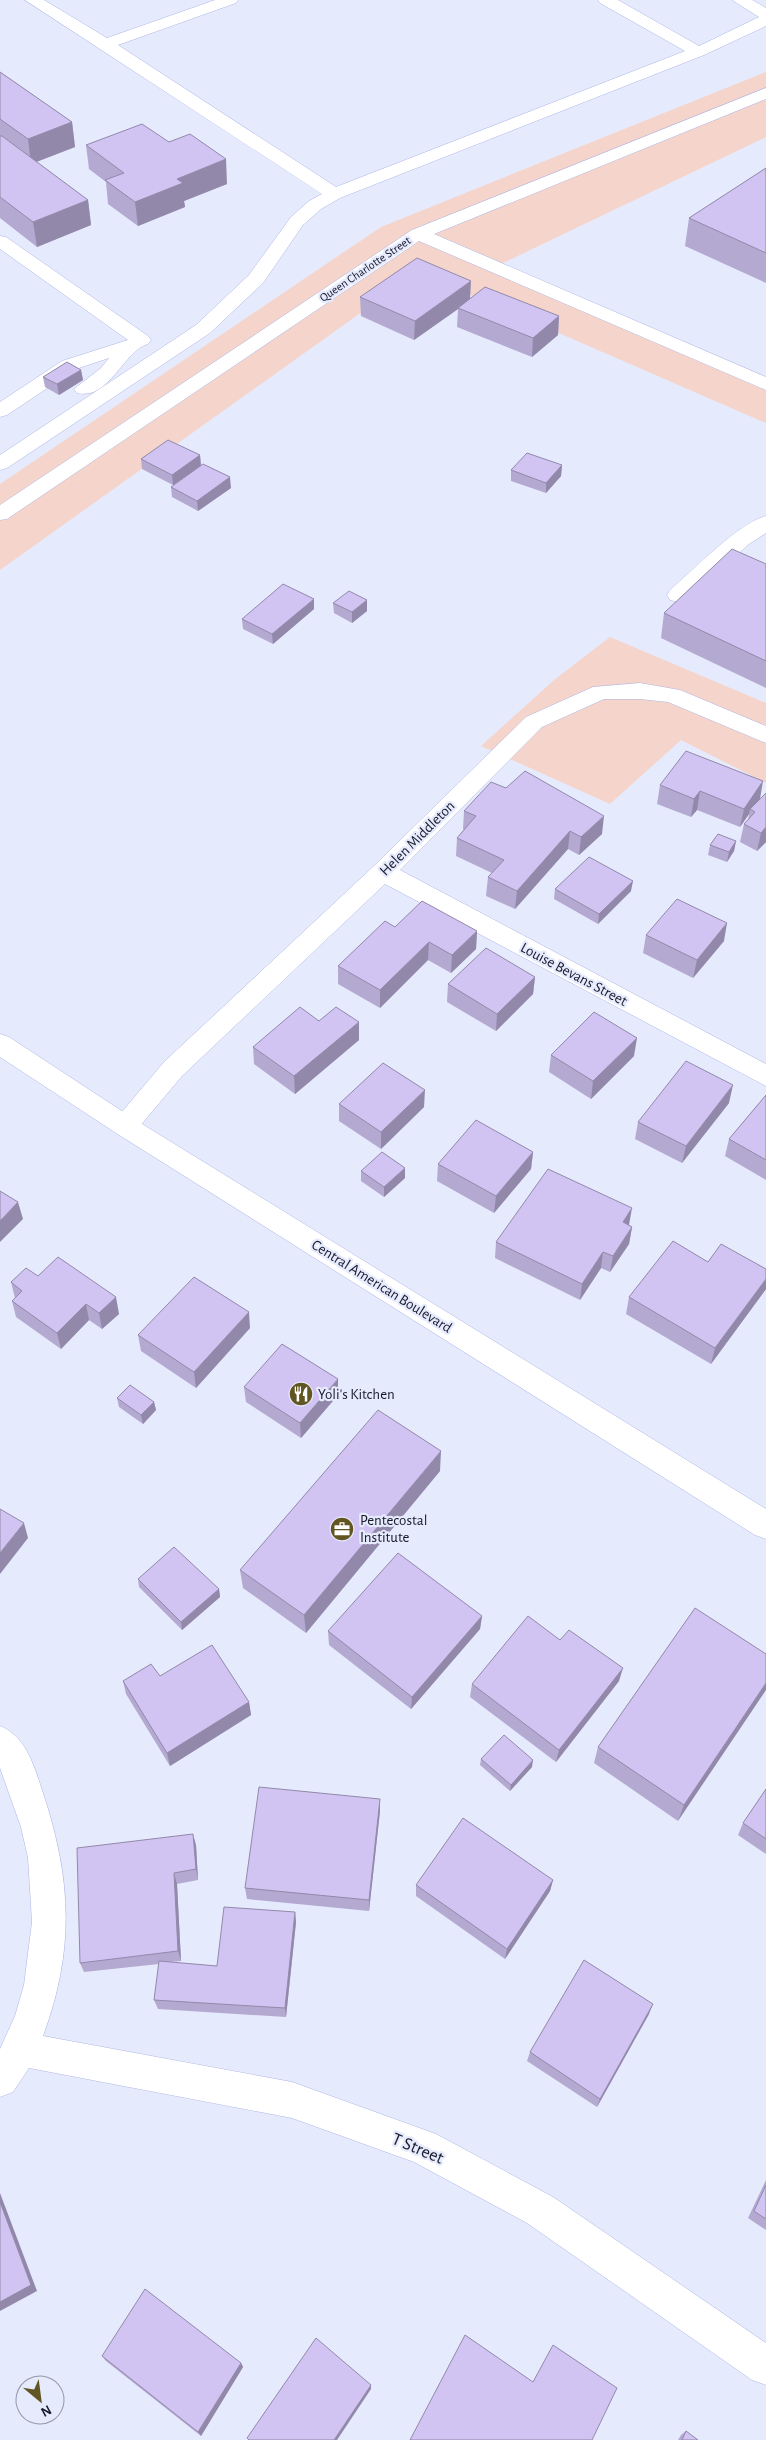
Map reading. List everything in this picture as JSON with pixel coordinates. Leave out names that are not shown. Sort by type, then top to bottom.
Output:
[{"type":"street","points":[[33,0],[105,44],[334,194]]},
{"type":"street","points":[[105,44],[230,0]]},
{"type":"street","points":[[606,0],[698,52]]},
{"type":"street","points":[[740,0],[766,14]]},
{"type":"street","points":[[0,464],[203,329],[223,312],[256,278],[297,221],[315,205],[334,194],[698,52],[766,20]]},
{"type":"street","name":"Queen Charlotte Street","points":[[0,514],[418,234],[766,93]]},
{"type":"street","points":[[418,234],[766,384]]},
{"type":"street","points":[[0,241],[141,340]]},
{"type":"street","points":[[0,411],[69,365],[131,345],[108,372],[0,446]]},
{"type":"street","points":[[678,595],[742,538],[766,523]]},
{"type":"street","name":"Helen Middleton","points":[[125,1126],[173,1069],[383,872],[534,722],[601,692],[640,691],[672,695],[766,736]]},
{"type":"street","name":"Louise Bevans Street","points":[[383,872],[766,1076]]},
{"type":"street","name":"Central American Boulevard","points":[[0,1044],[125,1126],[766,1525]]},
{"type":"street","points":[[0,1742],[11,1753],[40,1827],[51,1900],[44,1981],[20,2049],[0,2079]]},
{"type":"street","name":"T Street","points":[[20,2049],[292,2100],[423,2148],[540,2210],[766,2366]]},
{"type":"shaded area","points":[[766,72],[766,137],[501,264],[766,377],[766,423],[418,272],[0,570],[0,484],[381,227]]},
{"type":"shaded area","points":[[610,637],[766,703],[766,783],[681,740],[610,804],[481,746],[554,680]]},
{"type":"building","points":[[0,72],[72,122],[28,139],[0,119]]},
{"type":"building","points":[[142,124],[169,142],[190,134],[226,159],[177,179],[183,183],[135,202],[105,180],[124,173],[86,145]]},
{"type":"building","points":[[0,136],[88,200],[33,222],[0,197]]},
{"type":"building","points":[[766,168],[766,253],[689,218]]},
{"type":"building","points":[[417,258],[471,281],[415,321],[360,297]]},
{"type":"building","points":[[485,287],[559,316],[533,338],[458,308]]},
{"type":"building","points":[[67,362],[81,370],[57,384],[43,377]]},
{"type":"building","points":[[168,440],[200,455],[172,475],[141,459]]},
{"type":"building","points":[[527,453],[562,465],[546,483],[511,470]]},
{"type":"building","points":[[203,464],[230,477],[197,501],[171,487]]},
{"type":"building","points":[[732,549],[766,564],[766,661],[664,613]]},
{"type":"building","points":[[283,584],[314,599],[272,634],[242,619]]},
{"type":"building","points":[[349,591],[367,600],[352,612],[333,603]]},
{"type":"building","points":[[686,751],[763,781],[744,809],[700,791],[694,799],[660,785]]},
{"type":"building","points":[[525,771],[604,816],[581,837],[570,831],[517,891],[488,877],[504,860],[457,838],[476,816],[464,811],[491,782],[506,788]]},
{"type":"building","points":[[766,793],[766,827],[761,833],[744,824],[755,812],[750,809]]},
{"type":"building","points":[[718,834],[736,841],[729,852],[710,845]]},
{"type":"building","points":[[589,857],[633,881],[599,914],[555,889]]},
{"type":"building","points":[[677,899],[727,923],[697,960],[646,935]]},
{"type":"building","points":[[422,901],[477,931],[452,955],[429,942],[380,990],[338,966],[385,921],[395,927]]},
{"type":"building","points":[[486,948],[535,977],[497,1014],[448,984]]},
{"type":"building","points":[[300,1007],[319,1021],[336,1007],[359,1022],[294,1076],[253,1047]]},
{"type":"building","points":[[594,1012],[637,1038],[593,1081],[551,1055]]},
{"type":"building","points":[[686,1061],[733,1085],[686,1146],[638,1122]]},
{"type":"building","points":[[383,1063],[425,1090],[381,1132],[339,1104]]},
{"type":"building","points":[[766,1095],[766,1160],[729,1139]]},
{"type":"building","points":[[476,1120],[533,1152],[496,1196],[438,1164]]},
{"type":"building","points":[[382,1152],[405,1168],[384,1187],[361,1171]]},
{"type":"building","points":[[548,1169],[632,1208],[623,1222],[632,1227],[613,1256],[603,1252],[582,1284],[496,1242]]},
{"type":"building","points":[[0,1191],[18,1202],[0,1221]]},
{"type":"building","points":[[673,1241],[708,1262],[721,1244],[766,1269],[766,1279],[715,1348],[629,1297]]},
{"type":"building","points":[[58,1257],[116,1297],[99,1313],[86,1304],[57,1333],[12,1301],[22,1291],[11,1282],[26,1268],[38,1276]]},
{"type":"building","points":[[194,1277],[249,1312],[194,1372],[138,1335]]},
{"type":"building","points":[[282,1344],[338,1379],[300,1423],[244,1387]]},
{"type":"building","points":[[130,1385],[154,1402],[141,1415],[117,1398]]},
{"type":"building","name":"Pentecostal Institute","points":[[378,1410],[441,1451],[304,1615],[240,1570]]},
{"type":"building","points":[[0,1509],[24,1523],[0,1553]]},
{"type":"building","points":[[174,1547],[219,1589],[181,1622],[138,1579]]},
{"type":"building","points":[[398,1553],[482,1616],[412,1697],[328,1631]]},
{"type":"building","points":[[695,1608],[766,1654],[766,1683],[684,1805],[598,1747]]},
{"type":"building","points":[[528,1616],[560,1640],[569,1630],[623,1668],[559,1750],[472,1684]]},
{"type":"building","points":[[212,1645],[249,1702],[167,1753],[123,1681],[151,1664],[160,1676]]},
{"type":"building","points":[[504,1735],[533,1760],[511,1785],[481,1759]]},
{"type":"building","points":[[259,1787],[380,1799],[369,1900],[245,1888]]},
{"type":"building","points":[[766,1789],[766,1839],[743,1823]]},
{"type":"building","points":[[463,1818],[553,1880],[507,1949],[416,1885]]},
{"type":"building","points":[[193,1834],[196,1869],[174,1873],[178,1951],[80,1963],[77,1848]]},
{"type":"building","points":[[224,1907],[295,1912],[285,2008],[154,2000],[159,1961],[217,1966]]},
{"type":"building","points":[[584,1960],[653,2004],[600,2099],[530,2052]]},
{"type":"building","points":[[766,2185],[766,2219],[754,2211]]},
{"type":"building","points":[[0,2202],[31,2285],[0,2302]]},
{"type":"building","points":[[145,2289],[241,2363],[198,2432],[102,2356]]},
{"type":"building","points":[[465,2335],[533,2382],[553,2345],[617,2388],[592,2440],[410,2440]]},
{"type":"building","points":[[316,2338],[371,2385],[334,2440],[249,2440],[247,2438]]},
{"type":"building","points":[[686,2431],[698,2440],[682,2440]]},
{"type":"place","name":"Yoli's Kitchen","points":[[301,1394]]},
{"type":"place","name":"Pentecostal Institute","points":[[342,1529]]}]
